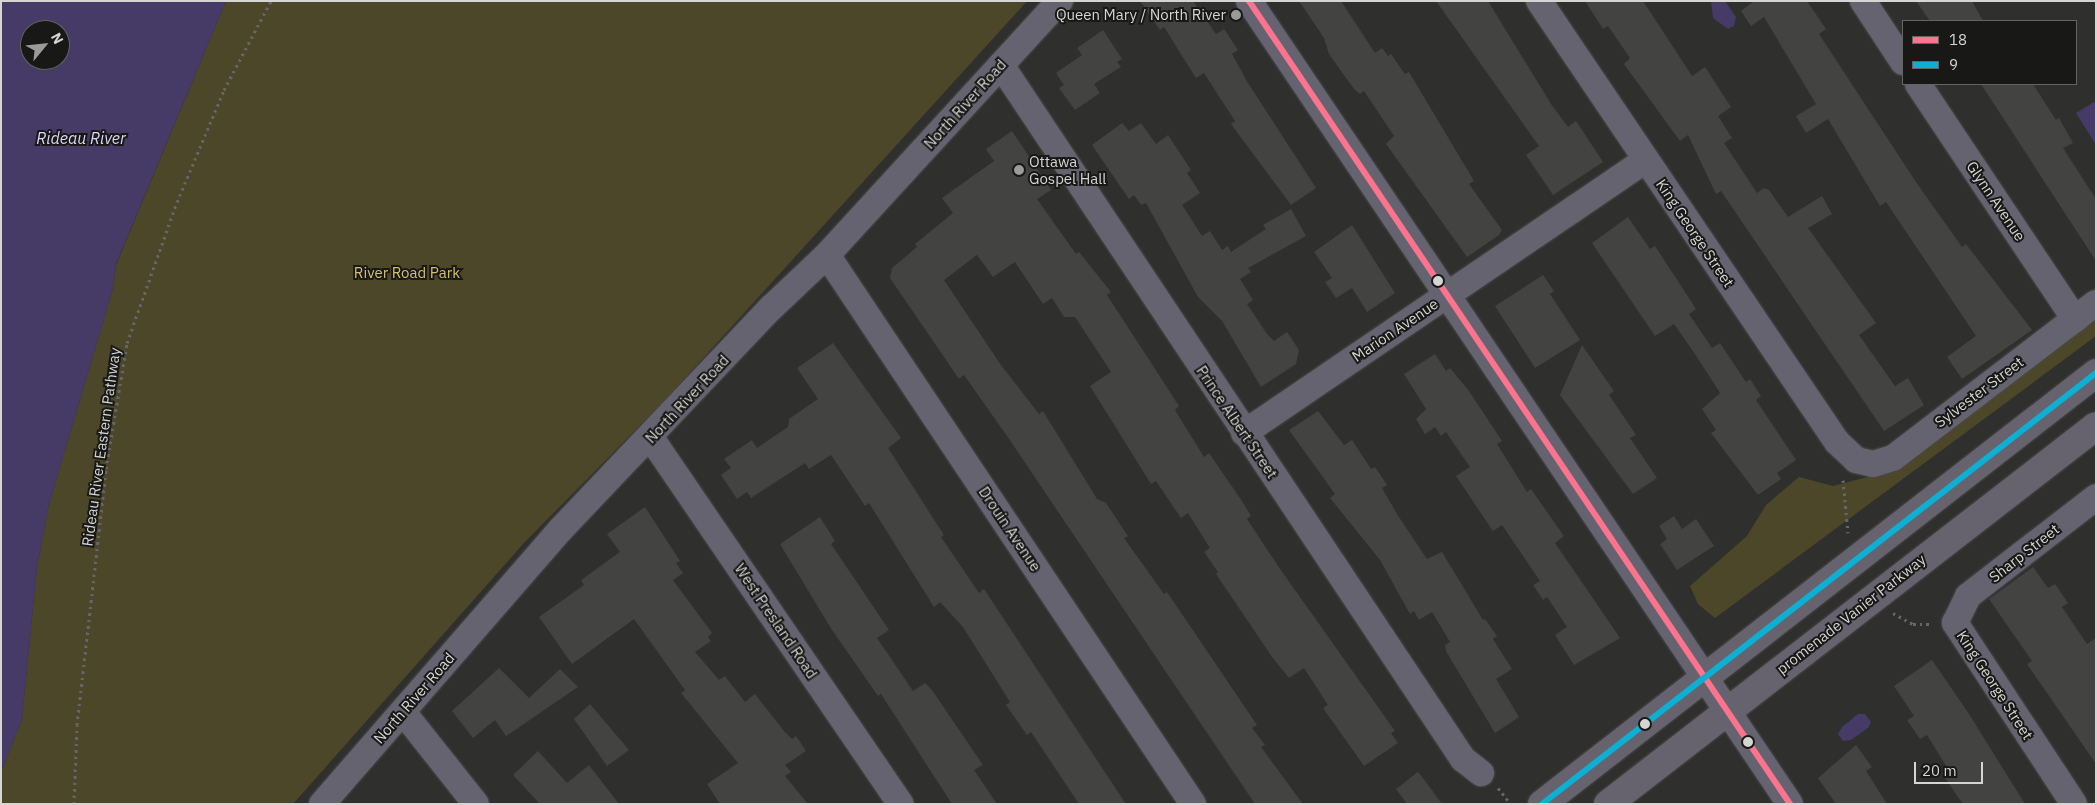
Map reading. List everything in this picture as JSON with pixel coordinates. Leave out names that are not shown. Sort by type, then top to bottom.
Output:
[{"type":"main road","points":[[1542,804],[2096,373]]},
{"type":"main road","name":"promenade Vanier Parkway","points":[[1608,804],[2096,426]]},
{"type":"street","name":"North River Road","points":[[322,804],[561,529],[651,438],[772,307],[827,255],[1060,1]]},
{"type":"street","points":[[1250,1],[1449,293],[1790,804]]},
{"type":"street","name":"King George Street","points":[[1539,1],[1646,160],[1852,458]]},
{"type":"street","points":[[1863,1],[1902,60]]},
{"type":"street","name":"Prince Albert Street","points":[[1001,65],[1244,433],[1463,759],[1481,773]]},
{"type":"street","name":"Glynn Avenue","points":[[1919,85],[2075,319]]},
{"type":"street","name":"Marion Avenue","points":[[1244,433],[1646,160]]},
{"type":"street","name":"Drouin Avenue","points":[[827,255],[1193,804]]},
{"type":"street","name":"Sylvester Street","points":[[1852,458],[1873,464],[1893,458],[2096,303]]},
{"type":"street","name":"West Presland Road","points":[[651,438],[900,804]]},
{"type":"street","name":"Sharp Street","points":[[1957,619],[1968,596],[2096,497]]},
{"type":"street","name":"King George Street","points":[[1957,619],[2074,804]]},
{"type":"street","points":[[403,712],[476,804]]},
{"type":"path","name":"Rideau River Eastern Pathway","points":[[74,804],[77,725],[106,469],[127,343],[177,202],[224,90],[271,1]]},
{"type":"path","points":[[1849,542],[1842,480],[1852,458]]},
{"type":"path","points":[[1892,613],[1913,624],[1957,619]]},
{"type":"green space","name":"River Road Park","points":[[226,1],[1027,1],[667,398],[523,544],[293,804],[1,804],[1,772],[22,719],[37,567],[49,504],[113,288],[116,265]]},
{"type":"green space","points":[[2096,312],[2096,336],[1715,618],[1698,604],[1690,586],[1747,536],[1766,505],[1799,477],[1833,486],[1879,474]]},
{"type":"water","name":"Rideau River","points":[[1,1],[226,1],[116,264],[113,288],[49,504],[37,567],[22,719],[1,772]]},
{"type":"water","points":[[1711,1],[1725,1],[1736,17],[1734,26],[1728,29],[1713,18]]},
{"type":"water","points":[[2094,102],[2096,104],[2096,145],[2076,113]]},
{"type":"water","points":[[1858,714],[1865,714],[1871,722],[1868,728],[1851,740],[1843,741],[1838,734],[1842,727]]},
{"type":"building","points":[[1140,1],[1193,1],[1216,34],[1224,29],[1238,50],[1232,54],[1248,83],[1316,188],[1291,205],[1231,124],[1235,121],[1204,73],[1196,78],[1164,27],[1160,30]]},
{"type":"building","points":[[1299,1],[1341,1],[1375,53],[1382,48],[1388,56],[1391,54],[1405,74],[1409,72],[1474,181],[1469,184],[1502,230],[1499,235],[1467,257],[1386,144],[1394,136],[1364,91],[1360,94],[1354,89],[1329,54],[1324,38]]},
{"type":"building","points":[[1436,1],[1488,1],[1551,104],[1568,127],[1576,121],[1603,162],[1553,195],[1526,155],[1539,146]]},
{"type":"building","points":[[1585,1],[1643,1],[1692,76],[1705,67],[1731,107],[1718,116],[1732,138],[1724,143],[1757,193],[1764,188],[1769,190],[1788,217],[1822,196],[1832,214],[1808,228],[1876,323],[1859,335],[1895,386],[1908,378],[1924,405],[1884,431],[1721,191],[1716,194],[1688,135],[1680,141],[1624,64],[1630,58],[1608,26],[1603,29]]},
{"type":"building","points":[[1754,1],[1807,1],[1826,29],[1819,34],[1916,182],[1962,247],[1966,244],[2032,330],[1962,379],[1947,357],[1976,336],[1886,202],[1880,206],[1828,119],[1806,133],[1796,116],[1816,104],[1764,17],[1751,26],[1741,11]]},
{"type":"building","points":[[1916,1],[1972,1],[1982,20],[1929,20]]},
{"type":"building","points":[[1103,30],[1122,59],[1117,62],[1121,67],[1094,84],[1100,93],[1075,110],[1059,88],[1064,85],[1056,73],[1082,55],[1077,48]]},
{"type":"building","points":[[1982,85],[2034,85],[2056,120],[2059,118],[2073,143],[2063,148],[2096,199],[2096,261]]},
{"type":"building","points":[[1122,123],[1129,131],[1141,123],[1156,144],[1168,135],[1191,170],[1187,173],[1200,193],[1182,205],[1202,236],[1210,231],[1222,250],[1228,246],[1231,252],[1266,229],[1263,225],[1291,209],[1306,236],[1248,268],[1251,272],[1240,279],[1253,300],[1247,304],[1267,334],[1274,341],[1287,332],[1299,350],[1296,364],[1261,387],[1222,321],[1198,297],[1146,203],[1141,205],[1134,195],[1129,199],[1092,145]]},
{"type":"building","points":[[1012,131],[1051,190],[1037,199],[1076,254],[1079,252],[1111,292],[1107,295],[1179,406],[1175,410],[1204,457],[1209,453],[1242,501],[1251,516],[1247,519],[1395,731],[1391,733],[1398,743],[1364,766],[1323,708],[1328,705],[1304,668],[1289,678],[1272,657],[1216,574],[1218,572],[1204,552],[1210,548],[1188,513],[1181,518],[1156,481],[1151,484],[1090,386],[1111,372],[1075,317],[1064,317],[1052,298],[1043,304],[1015,262],[993,277],[977,255],[944,280],[1001,365],[1039,414],[1043,411],[1097,499],[1106,503],[1128,536],[1124,538],[1164,594],[1167,592],[1257,725],[1252,728],[1265,745],[1261,747],[1303,804],[1255,804],[1007,436],[964,375],[959,379],[890,278],[892,268],[917,247],[915,244],[953,213],[942,198],[994,161],[986,149]]},
{"type":"building","points":[[1628,217],[1650,249],[1655,246],[1696,309],[1689,314],[1712,348],[1720,343],[1746,382],[1750,379],[1761,396],[1756,400],[1796,460],[1777,473],[1781,479],[1758,495],[1711,433],[1716,430],[1702,409],[1720,393],[1697,357],[1674,324],[1655,336],[1592,243]]},
{"type":"building","points":[[1352,225],[1395,293],[1367,312],[1352,288],[1336,298],[1325,282],[1332,278],[1314,252]]},
{"type":"building","points":[[1543,275],[1554,291],[1550,294],[1580,340],[1535,368],[1495,306]]},
{"type":"building","points":[[833,343],[901,438],[888,448],[944,535],[941,537],[979,593],[984,589],[1126,804],[1079,804],[1031,732],[1027,735],[1006,705],[1010,702],[963,627],[940,602],[934,607],[869,503],[865,506],[831,455],[809,469],[805,463],[751,498],[747,492],[737,499],[721,475],[731,468],[724,459],[752,440],[757,448],[788,427],[789,419],[818,399],[797,368]]},
{"type":"building","points":[[1582,345],[1614,391],[1609,395],[1636,435],[1630,438],[1657,478],[1633,494],[1560,395]]},
{"type":"building","points":[[1435,354],[1446,371],[1450,368],[1469,391],[1502,441],[1497,444],[1527,492],[1531,489],[1564,536],[1555,543],[1620,638],[1574,665],[1555,635],[1567,627],[1547,597],[1543,600],[1533,585],[1540,581],[1502,525],[1493,531],[1456,476],[1470,467],[1446,432],[1441,436],[1435,427],[1425,434],[1416,419],[1426,409],[1404,374]]},
{"type":"building","points":[[1318,411],[1344,445],[1352,440],[1371,469],[1375,467],[1387,485],[1382,488],[1427,559],[1442,552],[1483,620],[1485,619],[1497,636],[1493,639],[1512,669],[1496,679],[1519,717],[1495,733],[1446,651],[1445,645],[1450,642],[1432,612],[1419,620],[1414,611],[1410,614],[1380,560],[1330,498],[1335,494],[1289,430]]},
{"type":"building","points":[[645,507],[680,561],[676,563],[683,573],[673,580],[712,633],[708,637],[711,641],[695,652],[719,680],[725,676],[745,702],[755,694],[784,731],[792,739],[796,736],[806,751],[785,765],[791,772],[785,776],[808,804],[720,804],[707,784],[738,763],[681,693],[685,690],[634,619],[572,664],[539,617],[584,585],[581,580],[620,552],[607,534]]},
{"type":"building","points":[[1674,516],[1682,529],[1696,519],[1714,546],[1677,570],[1660,544],[1667,539],[1659,526]]},
{"type":"building","points":[[820,517],[835,541],[831,544],[889,630],[877,638],[913,691],[925,683],[932,690],[983,765],[974,770],[997,804],[952,804],[881,694],[878,696],[832,630],[780,544]]},
{"type":"building","points":[[2033,567],[2048,588],[2055,584],[2068,603],[2062,607],[2087,644],[2096,638],[2096,764],[2027,664],[2032,661],[1989,599]]},
{"type":"building","points":[[1932,660],[1969,714],[2025,804],[1963,804],[1942,773],[1948,769],[1927,735],[1920,739],[1907,720],[1914,716],[1894,686]]},
{"type":"building","points":[[499,668],[529,698],[560,669],[578,687],[506,736],[495,720],[473,738],[452,711]]},
{"type":"building","points":[[590,704],[629,750],[607,766],[574,719]]},
{"type":"building","points":[[1856,745],[1872,767],[1866,771],[1887,804],[1836,804],[1818,778]]},
{"type":"building","points":[[538,751],[567,783],[589,765],[619,804],[540,804],[513,775]]},
{"type":"building","points":[[1418,772],[1442,804],[1407,804],[1396,789]]},
{"type":"transit line","name":"18","points":[[1249,1],[1790,804]]},
{"type":"transit line","name":"9","points":[[1542,804],[2096,373]]},
{"type":"place","name":"Queen Mary / North River","points":[[1236,15]]},
{"type":"place","name":"Ottawa Gospel Hall","points":[[1019,170]]}]
